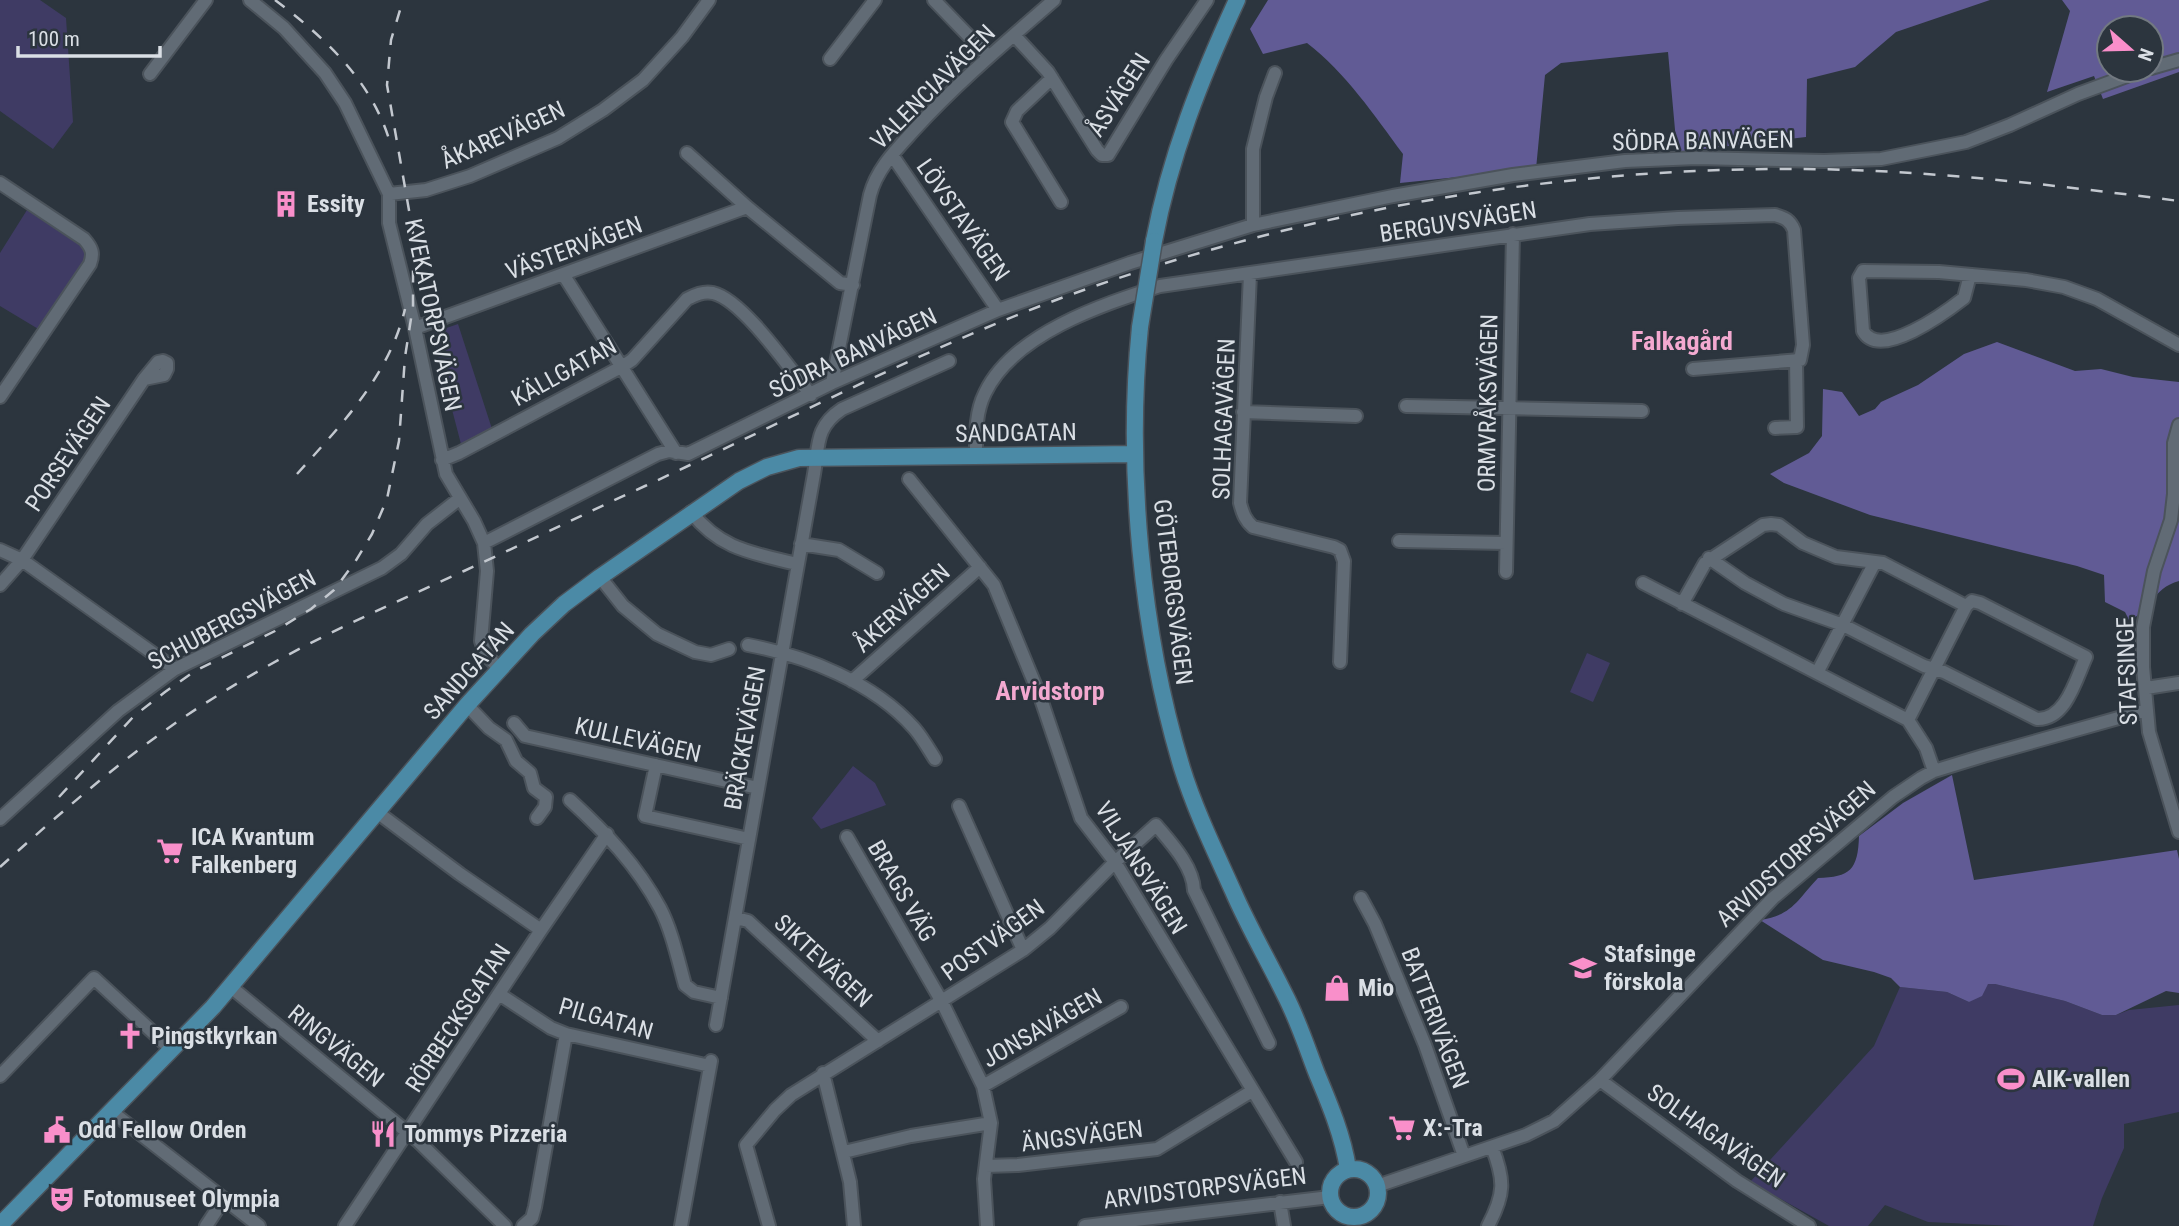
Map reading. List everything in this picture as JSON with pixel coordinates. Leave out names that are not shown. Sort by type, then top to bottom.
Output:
[{"type":"main road","name":"GÖTEBORGSVÄGEN","points":[[1237,0],[1208,62],[1170,169],[1154,241],[1140,327],[1134,454],[1144,575],[1158,677],[1183,771],[1234,893],[1287,998],[1336,1121],[1348,1169]]},
{"type":"main road","name":"SANDGATAN","points":[[0,1225],[231,987],[499,668],[564,604],[691,512],[739,481],[767,467],[799,458],[1134,454]]},
{"type":"main road","points":[[1348,1169],[1366,1172],[1377,1186]]},
{"type":"main road","name":"ARVIDSTORPSVÄGEN","points":[[1348,1169],[1332,1181],[1330,1197],[1335,1209],[1343,1215],[1363,1221],[1375,1204],[1377,1186]]},
{"type":"street","points":[[150,74],[206,0]]},
{"type":"street","name":"KVEKATORPSVÄGEN","points":[[250,0],[284,28],[325,73],[345,103],[389,194],[390,223],[442,460],[446,474],[484,543],[487,570],[481,640],[486,655],[499,668]]},
{"type":"street","name":"ÅKAREVÄGEN","points":[[389,194],[426,190],[470,176],[558,138],[603,110],[643,80],[682,37],[709,0]]},
{"type":"street","points":[[830,59],[875,0]]},
{"type":"street","points":[[934,0],[988,56]]},
{"type":"street","name":"VALENCIAVÄGEN","points":[[832,383],[873,183],[892,155],[926,117],[988,56],[1054,0]]},
{"type":"street","name":"ÅSVÄGEN","points":[[1014,35],[1052,78],[1097,150],[1102,155],[1108,155],[1166,60],[1207,0]]},
{"type":"street","points":[[1253,225],[1253,149],[1275,73]]},
{"type":"street","points":[[1052,78],[1017,111],[1012,121],[1061,202]]},
{"type":"street","name":"SÖDRA BANVÄGEN","points":[[484,543],[659,454],[692,452],[832,383],[998,310],[1130,263],[1253,225],[1503,177],[1625,161],[1697,158],[1862,160],[1892,157],[1966,142],[2105,84]]},
{"type":"street","points":[[687,153],[747,207],[840,282],[853,285]]},
{"type":"street","name":"LÖVSTAVÄGEN","points":[[892,155],[998,310]]},
{"type":"street","points":[[0,183],[84,239],[91,247],[93,255],[90,264],[4,381],[0,397]]},
{"type":"street","name":"VÄSTERVÄGEN","points":[[415,328],[747,207]]},
{"type":"street","name":"BERGUVSVÄGEN","points":[[976,457],[976,425],[984,396],[995,374],[1008,360],[1032,341],[1069,321],[1138,293],[1160,286],[1590,224],[1775,215],[1785,218],[1794,230],[1803,345],[1800,360],[1796,360]]},
{"type":"street","name":"ORMVRÅKSVÄGEN","points":[[1506,572],[1513,234]]},
{"type":"street","points":[[1970,275],[1964,298],[1909,333],[1895,340],[1875,342],[1866,337],[1863,331],[1859,278],[1863,271],[1939,272],[2026,280],[2064,287],[2097,299],[2179,345]]},
{"type":"street","points":[[563,274],[676,453]]},
{"type":"street","name":"SOLHAGAVÄGEN","points":[[1250,274],[1240,503],[1245,520],[1254,527],[1334,547],[1343,553],[1340,662]]},
{"type":"street","name":"KÄLLGATAN","points":[[442,460],[623,366],[632,360],[687,299],[699,293],[711,292],[726,298],[742,311],[811,395]]},
{"type":"street","points":[[1693,369],[1796,360],[1797,427],[1775,428]]},
{"type":"street","name":"BRÄCKEVÄGEN","points":[[716,1025],[817,458],[817,442],[822,427],[829,417],[842,409],[949,361]]},
{"type":"street","name":"PORSEVÄGEN","points":[[0,585],[22,561],[144,379]]},
{"type":"street","points":[[1406,406],[1642,411]]},
{"type":"street","points":[[1243,412],[1356,416]]},
{"type":"street","name":"STAFSINGE","points":[[2179,425],[2174,443],[2171,520],[2154,572],[2143,627],[2149,733],[2179,832]]},
{"type":"street","name":"VILJANSVÄGEN","points":[[909,479],[994,585],[1041,699],[1082,818],[1115,862],[1297,1162]]},
{"type":"street","name":"SCHUBERGSVÄGEN","points":[[0,819],[118,711],[175,668],[382,568],[401,554],[426,524],[459,499]]},
{"type":"street","points":[[691,512],[702,527],[720,541],[737,549],[797,564]]},
{"type":"street","points":[[1682,604],[1709,558],[1763,525],[1771,524],[1779,526],[1803,543],[1836,557],[1884,563],[1966,606]]},
{"type":"street","points":[[1399,541],[1506,543]]},
{"type":"street","points":[[801,544],[839,550],[877,573]]},
{"type":"street","points":[[0,550],[22,561],[175,668]]},
{"type":"street","points":[[1709,558],[1745,583],[1784,604],[1843,625],[1935,670],[1944,672],[2038,719],[2056,715],[2086,657],[1972,601],[1966,606],[1935,670],[1908,720]]},
{"type":"street","points":[[1817,674],[1875,562]]},
{"type":"street","name":"ÅKERVÄGEN","points":[[852,681],[980,567]]},
{"type":"street","points":[[600,577],[623,606],[657,634],[695,652],[710,654],[729,649]]},
{"type":"street","points":[[1643,583],[1908,720],[1926,748],[1934,771]]},
{"type":"street","points":[[748,645],[782,652],[864,686],[912,725],[935,759]]},
{"type":"street","points":[[2146,688],[2179,683]]},
{"type":"street","points":[[467,705],[488,728],[506,740],[516,761],[530,773],[534,788],[546,797],[545,807],[537,818]]},
{"type":"street","name":"ARVIDSTORPSVÄGEN","points":[[1377,1186],[1492,1147],[1554,1121],[1600,1080],[1773,898],[1893,797],[1934,771],[2147,710]]},
{"type":"street","name":"KULLEVÄGEN","points":[[514,723],[525,736],[758,788]]},
{"type":"street","points":[[656,765],[645,816],[749,839]]},
{"type":"street","points":[[570,800],[607,834],[625,855],[661,910],[685,985],[694,992],[720,998]]},
{"type":"street","points":[[959,806],[1023,950]]},
{"type":"street","points":[[377,812],[541,930]]},
{"type":"street","name":"POSTVÄGEN","points":[[769,1226],[746,1145],[775,1110],[823,1073],[1023,950],[1050,928],[1156,825],[1174,847],[1193,879],[1194,890],[1269,1043]]},
{"type":"street","name":"RÖRBECKSGATAN","points":[[345,1226],[607,834]]},
{"type":"street","name":"BRAGS VÄG","points":[[846,836],[942,1002]]},
{"type":"street","name":"BATTERIVÄGEN","points":[[1361,898],[1375,924],[1425,1045],[1464,1156]]},
{"type":"street","name":"SIKTEVÄGEN","points":[[736,918],[748,920],[878,1041]]},
{"type":"street","points":[[0,1076],[94,978],[172,1050]]},
{"type":"street","name":"RINGVÄGEN","points":[[231,987],[408,1132],[503,1225]]},
{"type":"street","name":"PILGATAN","points":[[499,994],[551,1028],[566,1034],[711,1062],[681,1226]]},
{"type":"street","points":[[942,1002],[983,1086],[991,1123],[985,1166],[987,1226]]},
{"type":"street","name":"JONSAVÄGEN","points":[[983,1086],[1121,1007]]},
{"type":"street","points":[[523,1226],[532,1218],[535,1207],[566,1034]]},
{"type":"street","points":[[823,1073],[844,1152],[854,1226]]},
{"type":"street","name":"SOLHAGAVÄGEN","points":[[1600,1080],[1737,1181],[1809,1226]]},
{"type":"street","name":"ÄNGSVÄGEN","points":[[985,1166],[1018,1165],[1157,1149],[1252,1091]]},
{"type":"street","points":[[112,1112],[259,1226]]},
{"type":"street","points":[[844,1152],[911,1136],[991,1123]]},
{"type":"street","points":[[1488,1226],[1501,1195],[1503,1181],[1492,1147]]},
{"type":"street","name":"ARVIDSTORPSVÄGEN","points":[[1085,1226],[1330,1197]]},
{"type":"street","points":[[206,1226],[224,1199]]},
{"type":"street","points":[[1280,1202],[1284,1226]]},
{"type":"shaded area","points":[[0,0],[40,0],[66,18],[73,122],[53,149],[0,111]]},
{"type":"shaded area","points":[[1268,0],[1990,0],[1896,32],[1855,67],[1807,79],[1806,137],[1677,152],[1668,52],[1561,63],[1545,75],[1536,169],[1400,183],[1403,154],[1359,95],[1321,55],[1307,43],[1263,54],[1250,29]]},
{"type":"shaded area","points":[[2062,0],[2179,0],[2179,72],[2165,77],[2165,14],[2095,14],[2095,79],[2094,76],[2047,92],[2070,11]]},
{"type":"shaded area","points":[[2097,84],[2145,84],[2103,99]]},
{"type":"shaded area","points":[[27,210],[87,250],[87,259],[40,330],[0,306],[0,253]]},
{"type":"shaded area","points":[[458,324],[493,432],[461,444],[432,333]]},
{"type":"shaded area","points":[[1997,342],[2075,371],[2101,369],[2133,377],[2179,382],[2179,581],[2163,589],[2136,617],[2129,620],[2125,612],[2105,602],[2104,575],[1870,515],[1784,483],[1770,474],[1809,453],[1822,436],[1823,389],[1842,392],[1859,416],[1875,409],[1881,402],[1918,385],[1964,354]]},
{"type":"shaded area","points":[[1587,653],[1610,663],[1593,702],[1570,692]]},
{"type":"shaded area","points":[[853,766],[875,783],[886,805],[821,829],[812,818]]},
{"type":"shaded area","points":[[1952,775],[1974,880],[2177,850],[2179,993],[2166,991],[2116,1015],[2102,1015],[2065,1001],[1995,984],[1988,984],[1982,996],[1969,1002],[1947,992],[1900,987],[1891,978],[1874,972],[1823,960],[1760,920],[1787,910],[1818,878],[1845,873],[1857,857],[1859,836],[1903,803]]},
{"type":"shaded area","name":"AIK-vallen","points":[[1988,984],[2065,1001],[2102,1015],[2179,1005],[2179,1112],[2124,1124],[2124,1148],[2093,1226],[1928,1222],[1885,1205],[1868,1226],[1829,1226],[1750,1182],[1874,1046],[1900,987],[1947,992],[1969,1002]]},
{"type":"railway","points":[[275,0],[328,44],[358,78],[381,117],[389,139]]},
{"type":"railway","points":[[59,797],[134,716],[165,692],[195,671],[275,631],[311,609],[334,590],[372,534],[387,499],[399,441],[405,357],[413,306],[413,233],[387,85],[391,40],[403,0]]},
{"type":"railway","points":[[0,867],[76,800],[156,737],[242,680],[304,646],[905,363],[1064,297],[1153,267],[1243,241],[1428,200],[1616,176],[1710,170],[1898,172],[1992,179],[2179,201]]},
{"type":"railway","points":[[297,474],[362,398],[388,356],[405,309]]},
{"type":"place","name":"Essity","points":[[286,204]]},
{"type":"place","name":"ICA Kvantum Falkenberg","points":[[170,851]]},
{"type":"place","name":"Stafsinge förskola","points":[[1583,968]]},
{"type":"place","name":"Mio","points":[[1337,988]]},
{"type":"place","name":"Pingstkyrkan","points":[[130,1036]]},
{"type":"place","name":"AIK-vallen","points":[[2011,1079]]},
{"type":"place","name":"X:-Tra","points":[[1402,1128]]},
{"type":"place","name":"Odd Fellow Orden","points":[[57,1130]]},
{"type":"place","name":"Tommys Pizzeria","points":[[383,1134]]},
{"type":"place","name":"Fotomuseet Olympia","points":[[62,1199]]},
{"type":"district","name":"Falkagård","points":[[1682,341]]},
{"type":"district","name":"Arvidstorp","points":[[1050,691]]}]
